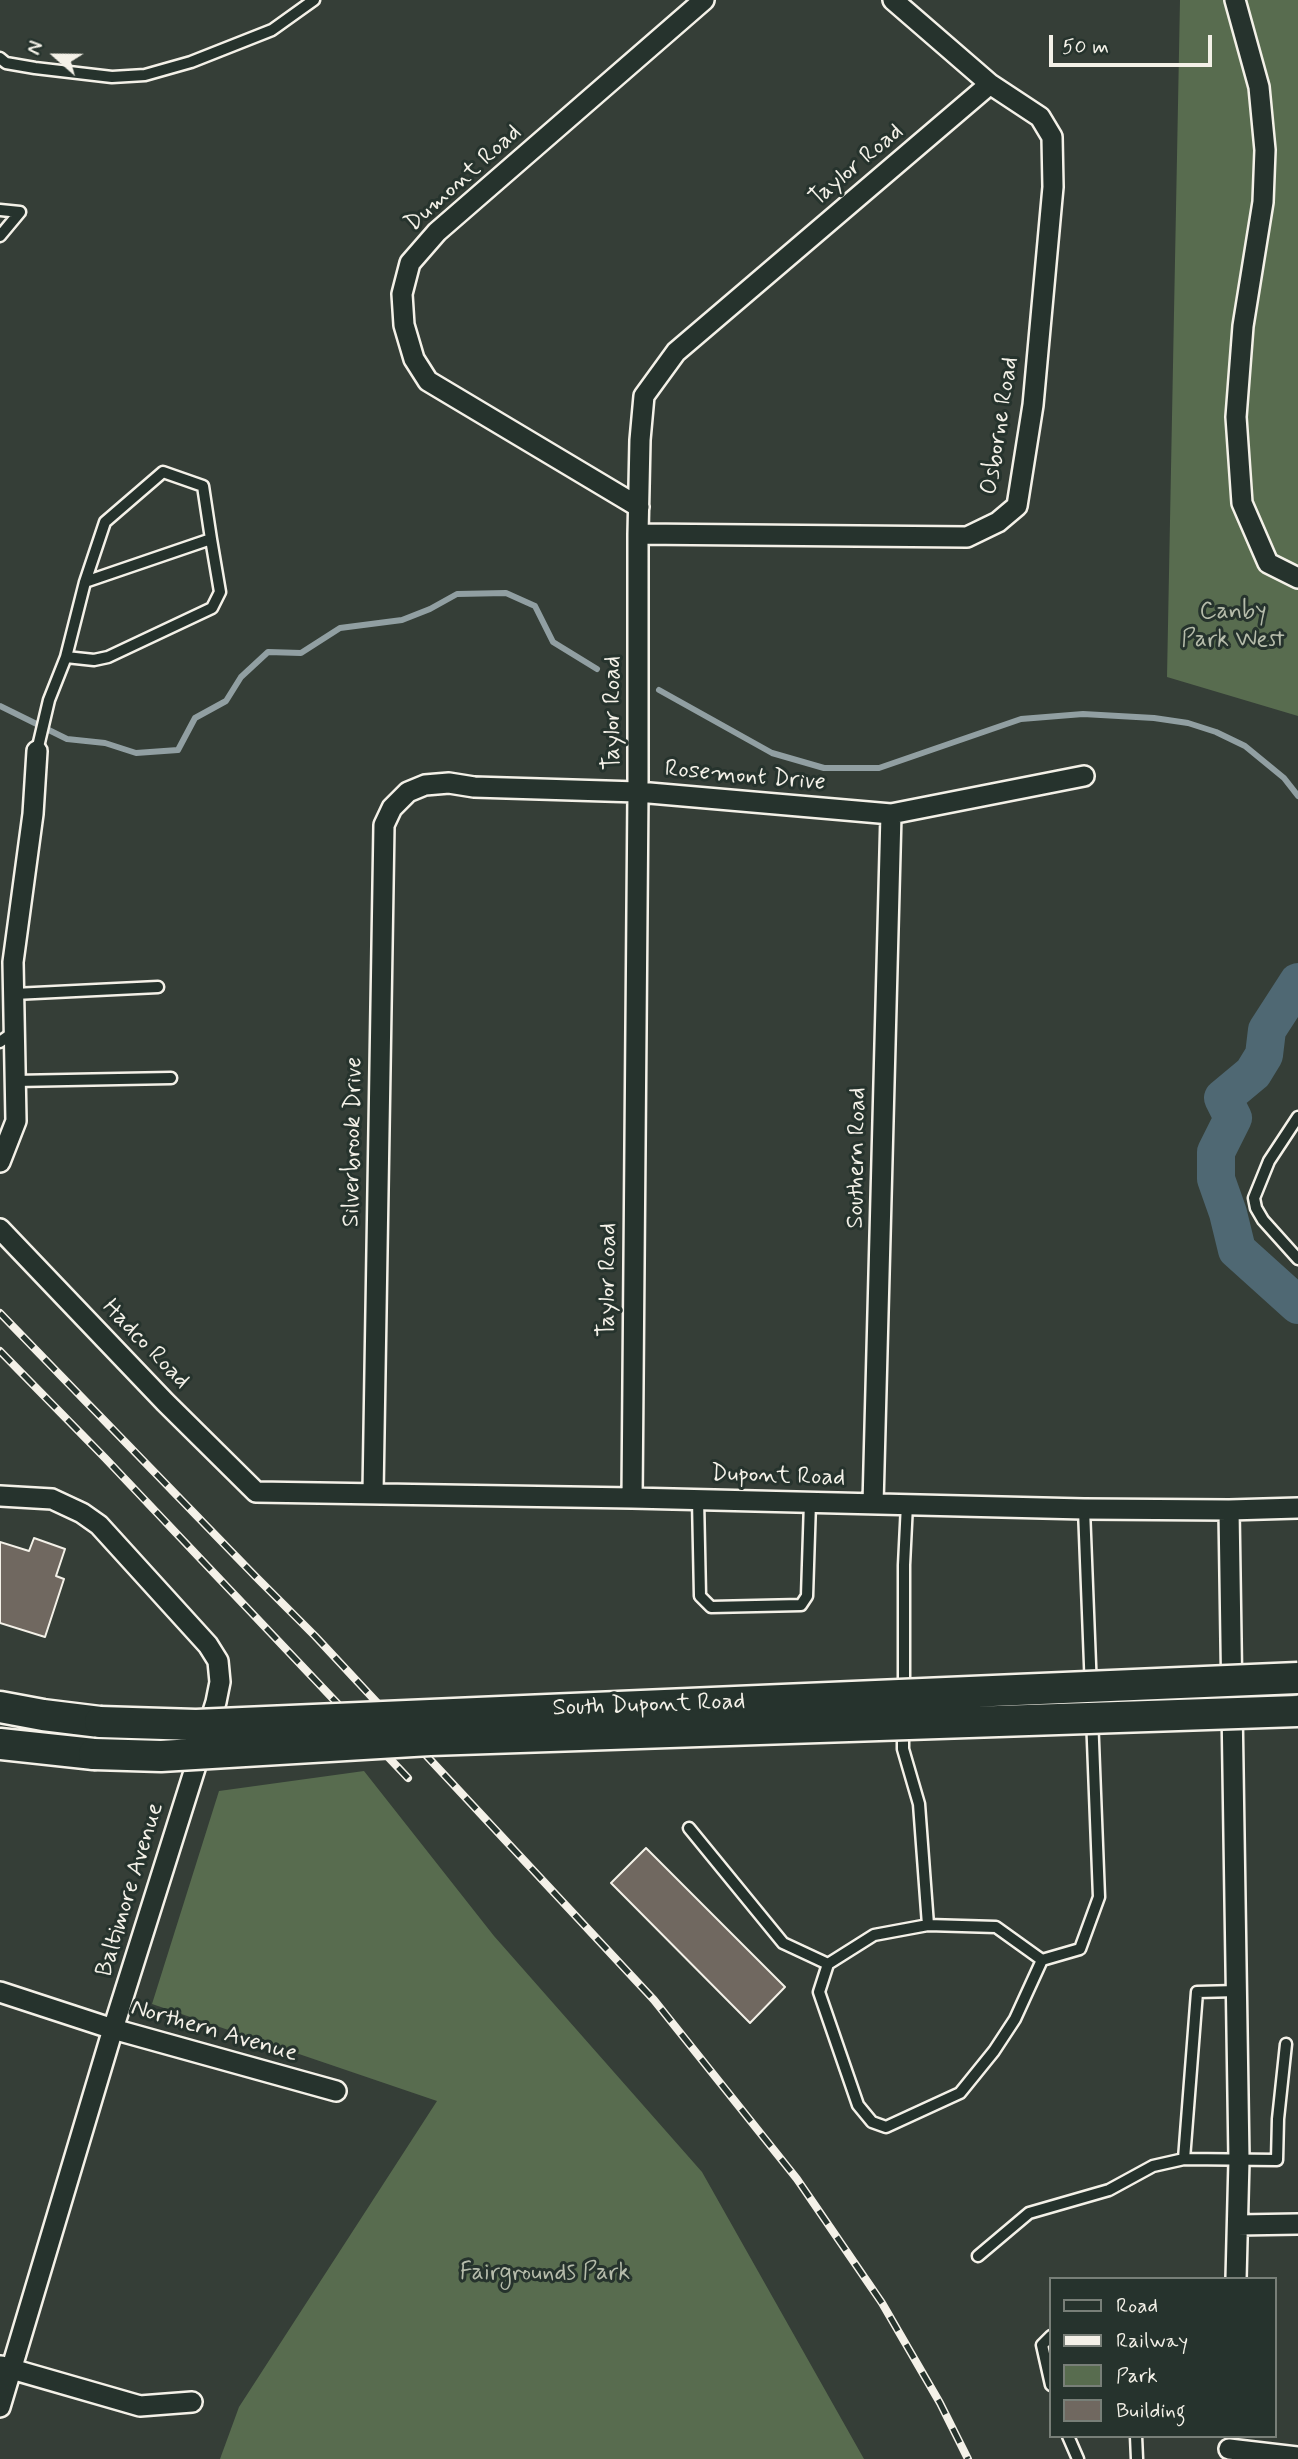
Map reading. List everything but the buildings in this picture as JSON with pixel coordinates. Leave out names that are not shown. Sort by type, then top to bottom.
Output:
[{"type":"main road","name":"South Dupont Road","points":[[0,1707],[100,1722],[196,1725],[1298,1678]]},
{"type":"main road","name":"South Dupont Road","points":[[0,1744],[94,1754],[161,1756],[430,1740],[1298,1711]]},
{"type":"street","name":"Dumont Road","points":[[639,507],[428,381],[414,359],[404,325],[402,294],[410,263],[437,232],[704,0]]},
{"type":"street","points":[[893,0],[990,84]]},
{"type":"street","points":[[1235,0],[1259,87],[1265,150],[1263,202],[1243,326],[1236,417],[1242,503],[1268,564],[1298,578]]},
{"type":"street","name":"Taylor Road","points":[[632,1498],[638,534],[644,396],[676,352],[990,84]]},
{"type":"street","name":"Osborne Road","points":[[638,534],[967,537],[998,522],[1017,506],[1035,391],[1053,187],[1052,137],[1040,117],[990,84]]},
{"type":"street","points":[[0,1162],[16,1121],[15,1081],[7,1037],[14,994],[7,961],[33,814],[37,751]]},
{"type":"street","name":"Rosemont Drive","points":[[403,798],[408,792],[425,785],[449,783],[474,787],[638,792],[891,814],[1084,776]]},
{"type":"street","name":"Silverbrook Drive","points":[[373,1493],[383,844],[384,825],[392,808],[403,798]]},
{"type":"street","name":"Southern Road","points":[[873,1504],[891,814]]},
{"type":"street","name":"Hadco Road","points":[[0,1229],[165,1402],[256,1492]]},
{"type":"street","name":"Dupont Road","points":[[256,1492],[1084,1509],[1298,1508]]},
{"type":"street","name":"Baltimore Avenue","points":[[0,1496],[52,1499],[82,1513],[99,1525],[208,1644],[218,1661],[220,1682],[216,1702],[6,2368],[0,2407]]},
{"type":"street","points":[[1229,1510],[1238,1991],[1239,2160],[1236,2277]]},
{"type":"street","name":"Northern Avenue","points":[[0,1992],[113,2029],[336,2091]]},
{"type":"street","points":[[1238,2225],[1298,2224]]},
{"type":"street","points":[[6,2368],[140,2406],[192,2402]]},
{"type":"street","points":[[1230,2448],[1298,2457]]},
{"type":"lane","points":[[0,58],[6,62],[35,68],[112,77],[145,75],[191,62],[272,30],[314,0]]},
{"type":"lane","points":[[0,210],[20,212],[0,236]]},
{"type":"lane","points":[[37,751],[49,700],[66,657],[85,582],[105,522],[163,472],[203,486],[220,592],[212,608],[108,657],[94,660],[66,657]]},
{"type":"lane","points":[[85,582],[211,539]]},
{"type":"lane","points":[[14,994],[158,988]]},
{"type":"lane","points":[[15,1081],[171,1078]]},
{"type":"lane","points":[[1298,1117],[1269,1161],[1254,1198],[1256,1209],[1263,1220],[1298,1259]]},
{"type":"lane","points":[[698,1499],[700,1596],[711,1606],[801,1605],[807,1596],[810,1502]]},
{"type":"lane","points":[[907,1504],[903,1749],[919,1804],[928,1925]]},
{"type":"lane","points":[[1042,1960],[996,1927],[928,1925],[874,1935],[828,1964],[819,1993],[858,2105],[872,2122],[886,2127],[960,2093],[994,2051],[1015,2019],[1042,1960],[1080,1949],[1099,1897],[1084,1509]]},
{"type":"lane","points":[[689,1828],[783,1943],[828,1964]]},
{"type":"lane","points":[[1184,2159],[1197,1992],[1238,1991]]},
{"type":"lane","points":[[978,2256],[1029,2213],[1109,2190],[1153,2166],[1184,2159],[1277,2160],[1278,2119],[1286,2044]]},
{"type":"lane","points":[[1050,2337],[1042,2345],[1050,2381]]},
{"type":"lane","points":[[1069,2438],[1078,2459]]},
{"type":"lane","points":[[1136,2438],[1137,2459]]},
{"type":"green space","name":"Canby Park West","points":[[1180,0],[1298,0],[1298,716],[1167,677]]},
{"type":"green space","name":"Fairgrounds Park","points":[[364,1771],[494,1936],[702,2172],[864,2459],[220,2459],[239,2407],[437,2101],[152,2004],[219,1791]]},
{"type":"waterway","points":[[0,706],[67,739],[105,743],[136,753],[178,750],[195,718],[226,701],[241,677],[268,652],[301,653],[340,628],[402,620],[457,594],[506,593],[535,606],[553,642],[597,669]]},
{"type":"waterway","points":[[659,690],[772,753],[824,768],[879,768],[1021,719],[1083,714],[1188,723],[1216,732],[1245,746],[1284,778],[1298,796]]},
{"type":"waterway","points":[[1298,982],[1267,1030],[1264,1055],[1253,1073],[1223,1098],[1233,1118],[1216,1152],[1216,1179],[1237,1250],[1298,1305]]},
{"type":"railway","points":[[0,1313],[315,1636],[654,2000],[797,2179],[882,2303],[940,2403],[968,2459]]},
{"type":"railway","points":[[0,1351],[408,1778]]}]
